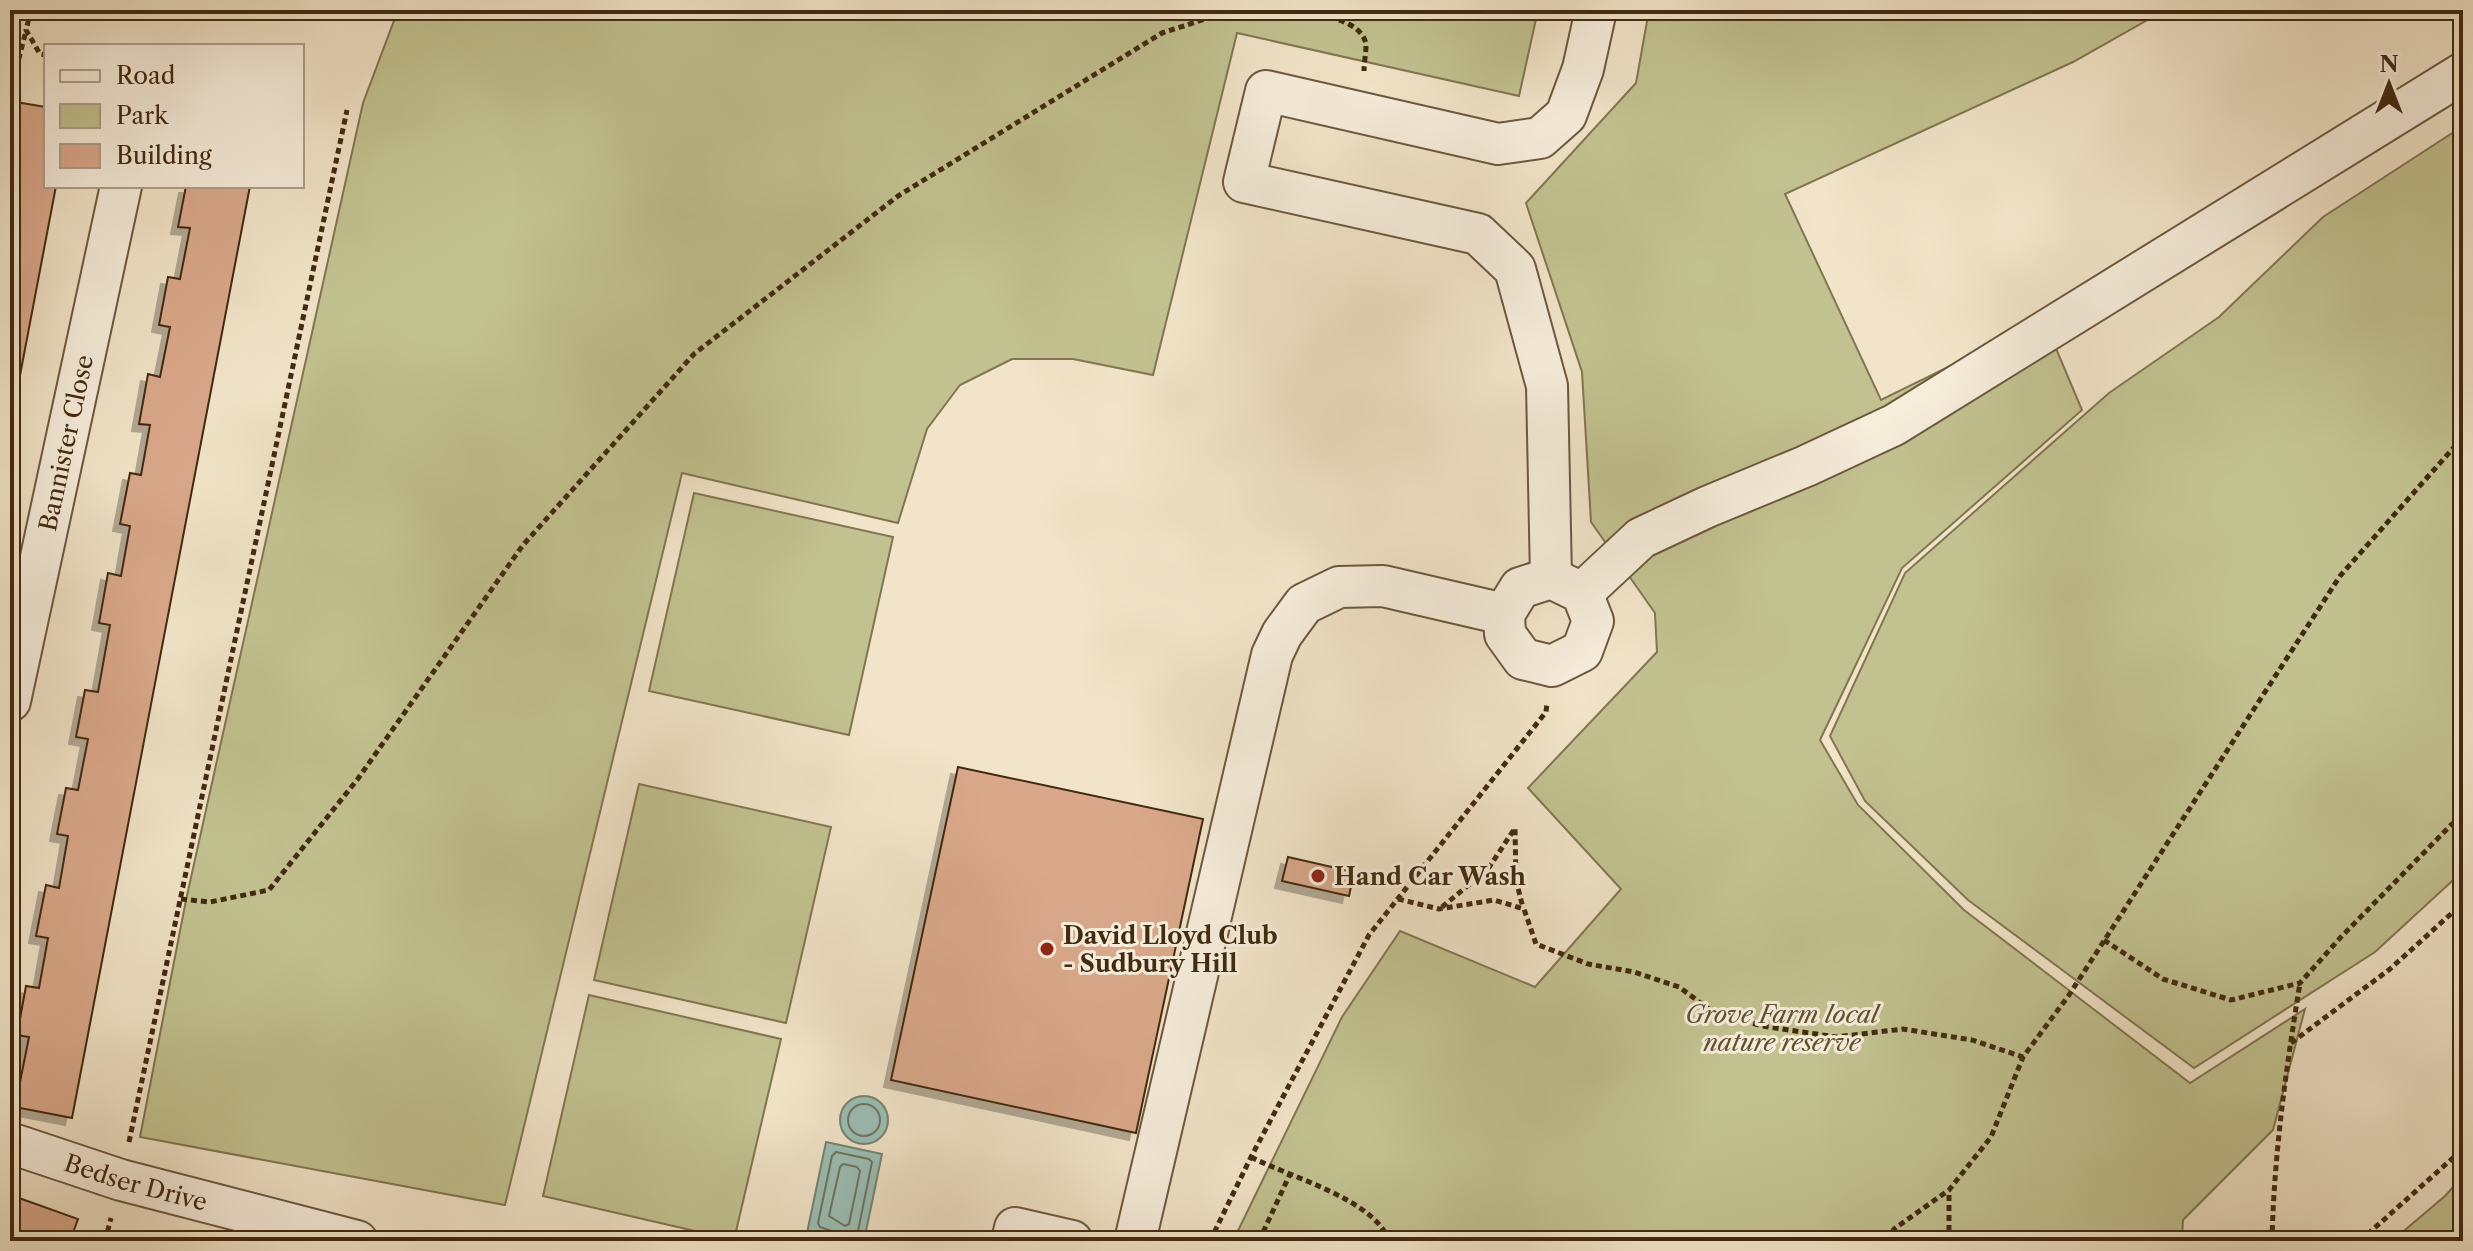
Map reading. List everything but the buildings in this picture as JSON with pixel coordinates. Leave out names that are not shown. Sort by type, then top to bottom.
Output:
[{"type":"street","points":[[1596,10],[1583,69],[1566,115],[1540,138],[1498,144],[1266,91],[1244,182],[1478,234],[1515,269],[1547,386],[1566,586],[1593,621],[1582,651],[1552,666],[1523,659],[1505,634],[1504,614],[1520,588],[1566,586],[1641,538],[1894,425],[2463,73]]},
{"type":"street","name":"Bannister Close","points":[[10,701],[121,188]]},
{"type":"street","points":[[1135,1241],[1272,655],[1282,634],[1304,604],[1339,587],[1383,586],[1504,614]]},
{"type":"street","name":"Bedser Drive","points":[[10,1143],[121,1180],[357,1241]]},
{"type":"street","points":[[1012,1241],[1015,1228],[1072,1241]]},
{"type":"path","points":[[10,65],[19,58],[31,10]]},
{"type":"path","points":[[181,899],[210,902],[269,890],[357,780],[523,545],[694,354],[898,196],[1162,33],[1233,10]]},
{"type":"path","points":[[1290,10],[1330,16],[1358,29],[1366,42],[1364,71]]},
{"type":"path","points":[[26,30],[40,54],[44,55]]},
{"type":"path","points":[[105,1241],[121,1180],[347,110]]},
{"type":"path","points":[[1888,1241],[1894,1229],[1949,1190],[1991,1137],[2023,1057],[2069,995],[2340,576],[2463,437]]},
{"type":"path","points":[[1210,1241],[1369,935],[1546,712],[1552,666]]},
{"type":"path","points":[[2104,940],[2163,979],[2231,1000],[2300,983],[2452,824],[2463,817]]},
{"type":"path","points":[[1439,909],[1488,869],[1515,828],[1516,880],[1536,944],[1588,964],[1634,972],[1679,987],[1713,1012],[1762,1026],[1836,1037],[1903,1029],[1972,1040],[2023,1057]]},
{"type":"path","points":[[1398,899],[1439,909],[1494,900],[1524,909]]},
{"type":"path","points":[[2290,1044],[2390,969],[2463,903]]},
{"type":"path","points":[[2272,1241],[2279,1117],[2300,983]]},
{"type":"path","points":[[2360,1241],[2463,1149]]},
{"type":"path","points":[[1251,1157],[1344,1198],[1384,1228],[1389,1241]]},
{"type":"path","points":[[1259,1241],[1290,1174]]},
{"type":"path","points":[[1949,1190],[1949,1241]]},
{"type":"green space","points":[[398,10],[1538,10],[1519,96],[1237,33],[1153,375],[1073,359],[1012,359],[960,385],[927,429],[898,523],[682,473],[505,1205],[140,1137],[186,900],[363,103]]},
{"type":"green space","name":"Grove Farm local nature reserve","points":[[1649,10],[2165,10],[2073,62],[1785,194],[1881,400],[2044,320],[2082,410],[1902,568],[1820,740],[1858,805],[1964,910],[2190,1083],[2305,1009],[2273,1130],[2183,1220],[2182,1241],[1233,1241],[1342,1017],[1400,931],[1535,987],[1621,889],[1528,788],[1657,652],[1655,613],[1591,522],[1582,372],[1526,203],[1636,83]]},
{"type":"green space","points":[[2463,126],[2463,871],[2375,952],[2194,1068],[1968,900],[1865,801],[1830,736],[1905,573],[2109,393],[2219,317],[2323,217]]},
{"type":"green space","points":[[694,493],[893,537],[849,735],[649,691]]},
{"type":"green space","points":[[639,784],[831,827],[786,1023],[594,980]]},
{"type":"green space","points":[[589,995],[781,1039],[734,1240],[543,1196]]},
{"type":"green space","points":[[2463,1176],[2463,1241],[2392,1241],[2445,1196]]},
{"type":"water","points":[[864,1096],[881,1103],[888,1120],[881,1137],[864,1144],[847,1137],[840,1120],[847,1103]]},
{"type":"water","points":[[826,1142],[882,1154],[864,1241],[807,1233]]},
{"type":"place","name":"Hand Car Wash","points":[[1318,876]]},
{"type":"place","name":"David Lloyd Club - Sudbury Hill","points":[[1047,949]]}]
